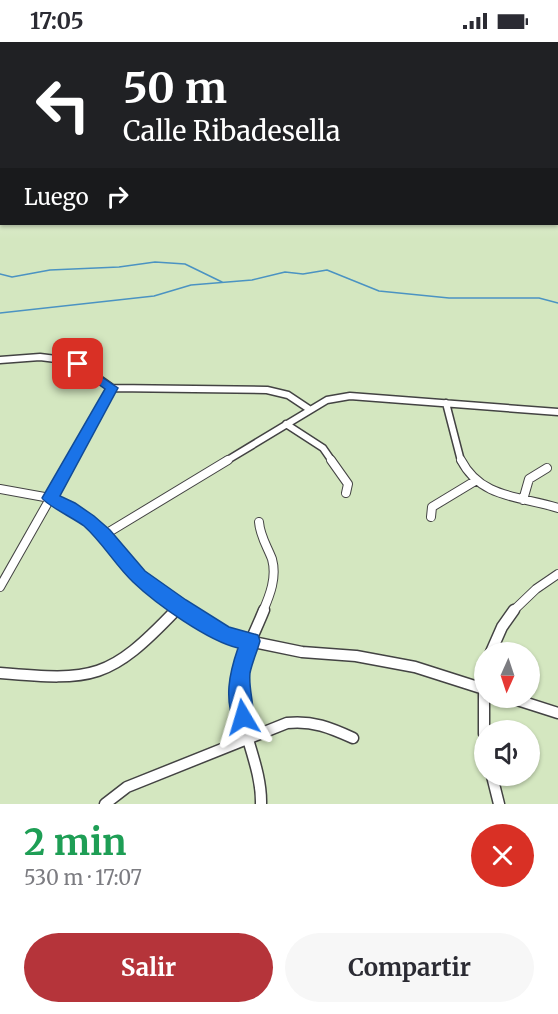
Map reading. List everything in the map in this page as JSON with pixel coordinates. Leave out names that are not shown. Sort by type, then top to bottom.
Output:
[{"type":"street","points":[[0,360],[40,357],[64,360],[78,364],[112,388],[267,390],[288,395],[309,409]]},
{"type":"street","points":[[0,587],[112,388]]},
{"type":"street","points":[[104,535],[327,400],[350,396],[558,412]]},
{"type":"street","points":[[446,403],[459,463],[475,481],[494,492],[558,508]]},
{"type":"street","points":[[286,424],[323,448],[348,484],[346,493]]},
{"type":"street","points":[[523,500],[524,486],[534,472],[547,468]]},
{"type":"street","points":[[431,517],[432,507],[475,481]]},
{"type":"street","points":[[0,489],[50,498],[70,507],[104,535],[139,576],[225,636],[302,652],[356,656],[415,667],[474,685]]},
{"type":"street","points":[[259,522],[259,535],[270,550],[273,561],[272,586],[240,673],[239,696],[247,739],[262,794],[261,804]]},
{"type":"street","points":[[494,642],[510,612],[535,587],[558,574]]},
{"type":"street","points":[[0,672],[59,678],[104,673],[123,662],[143,645],[179,606]]},
{"type":"street","points":[[540,707],[558,713]]},
{"type":"street","points":[[105,804],[127,787],[287,723],[304,720],[327,725],[352,738]]},
{"type":"street","points":[[494,786],[499,804]]},
{"type":"green space","points":[[0,225],[558,225],[558,804],[0,804]]},
{"type":"waterway","points":[[0,274],[12,277],[50,270],[119,267],[155,262],[185,264],[222,282]]},
{"type":"waterway","points":[[0,313],[154,296],[191,285],[252,280],[285,272],[303,274],[327,270],[379,291],[449,298],[539,298],[558,303]]},
{"type":"route","points":[[78,364],[112,388],[50,498],[70,507],[88,520],[139,576],[179,606],[225,636],[250,641],[240,673],[239,696],[243,717]]}]
